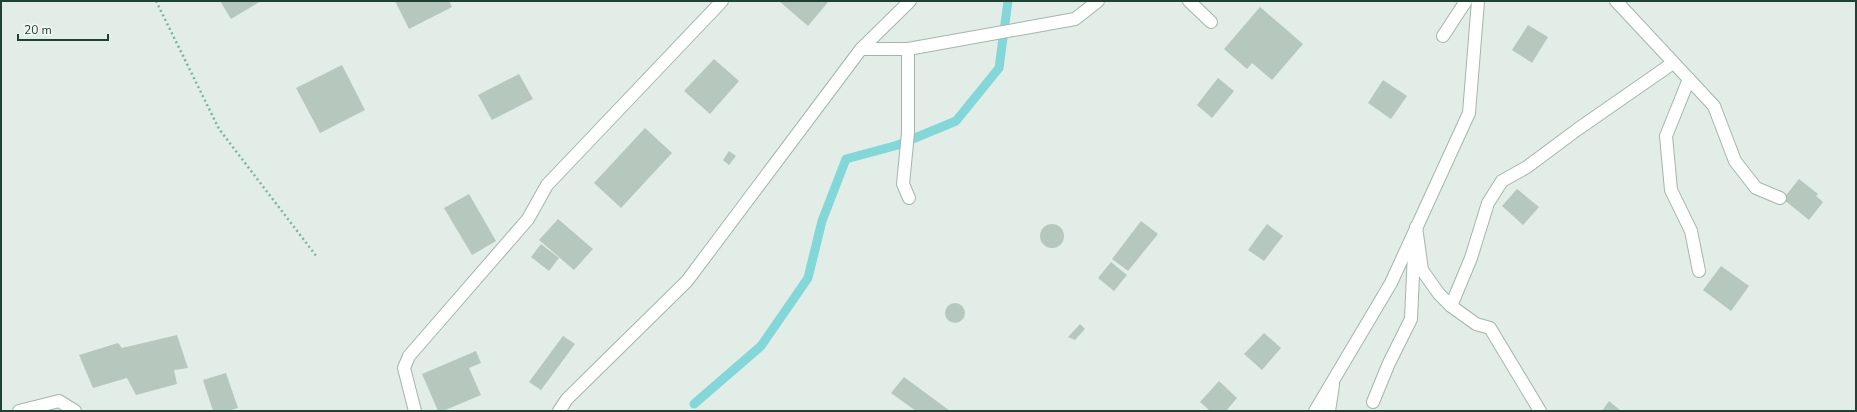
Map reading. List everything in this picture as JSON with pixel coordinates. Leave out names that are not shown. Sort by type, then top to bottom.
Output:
[{"type":"street","points":[[415,411],[404,368],[409,356],[528,219],[547,185],[722,1]]},
{"type":"street","points":[[559,411],[567,399],[686,281],[861,49],[910,1]]},
{"type":"street","points":[[861,49],[908,49],[1075,18],[1098,1]]},
{"type":"street","points":[[1189,1],[1211,22]]},
{"type":"street","points":[[1443,36],[1466,1]]},
{"type":"street","points":[[1315,411],[1391,283],[1468,113],[1478,1]]},
{"type":"street","points":[[1616,1],[1714,106],[1734,161],[1756,188],[1780,198]]},
{"type":"street","points":[[908,49],[908,133],[902,184],[909,198]]},
{"type":"street","points":[[1451,306],[1471,258],[1488,203],[1502,181],[1527,167],[1578,128],[1673,63]]},
{"type":"street","points":[[1689,79],[1666,136],[1671,190],[1692,231],[1700,271]]},
{"type":"street","points":[[1416,227],[1422,270],[1439,294],[1451,306],[1476,324],[1490,328],[1540,411]]},
{"type":"street","points":[[1374,402],[1389,363],[1411,319],[1416,227]]},
{"type":"street","points":[[1328,411],[1335,378]]},
{"type":"street","points":[[19,411],[59,401],[75,411]]},
{"type":"path","points":[[156,1],[219,129],[317,258]]},
{"type":"building","points":[[220,1],[261,1],[231,19]]},
{"type":"building","points":[[395,1],[449,1],[452,7],[409,29]]},
{"type":"building","points":[[779,1],[829,1],[808,26]]},
{"type":"building","points":[[1260,7],[1303,44],[1272,80],[1252,63],[1247,69],[1224,49]]},
{"type":"building","points":[[1528,25],[1548,37],[1532,63],[1512,50]]},
{"type":"building","points":[[714,59],[739,81],[710,114],[684,91]]},
{"type":"building","points":[[342,65],[365,110],[320,133],[296,88]]},
{"type":"building","points":[[519,74],[533,99],[492,120],[478,95]]},
{"type":"building","points":[[1218,78],[1234,91],[1212,118],[1197,105]]},
{"type":"building","points":[[1383,80],[1407,96],[1391,119],[1368,103]]},
{"type":"building","points":[[645,128],[672,153],[621,208],[594,183]]},
{"type":"building","points":[[729,151],[736,156],[729,165],[723,160]]},
{"type":"building","points":[[1799,179],[1818,194],[1816,196],[1823,202],[1809,220],[1783,199]]},
{"type":"building","points":[[1517,189],[1539,207],[1523,225],[1502,206]]},
{"type":"building","points":[[469,194],[496,241],[472,255],[444,208]]},
{"type":"building","points":[[558,219],[593,249],[574,270],[539,240]]},
{"type":"building","points":[[1141,221],[1158,234],[1128,271],[1112,259]]},
{"type":"building","points":[[1052,224],[1061,227],[1064,236],[1061,245],[1052,248],[1043,245],[1040,236],[1043,227]]},
{"type":"building","points":[[1267,224],[1283,236],[1264,261],[1248,250]]},
{"type":"building","points":[[541,244],[559,258],[549,271],[531,257]]},
{"type":"building","points":[[1111,262],[1127,275],[1114,291],[1098,278]]},
{"type":"building","points":[[1721,266],[1749,286],[1731,311],[1703,290]]},
{"type":"building","points":[[951,303],[959,303],[965,309],[965,317],[959,323],[951,323],[945,317],[945,309]]},
{"type":"building","points":[[1080,324],[1085,329],[1075,340],[1068,337]]},
{"type":"building","points":[[1264,333],[1281,348],[1262,370],[1244,354]]},
{"type":"building","points":[[177,335],[188,368],[174,370],[177,384],[136,395],[127,378],[93,388],[79,355],[118,343],[122,348]]},
{"type":"building","points":[[563,336],[575,344],[541,390],[529,382]]},
{"type":"building","points":[[476,351],[481,363],[469,368],[481,395],[443,411],[438,411],[422,374]]},
{"type":"building","points":[[226,373],[238,408],[228,411],[213,411],[203,380]]},
{"type":"building","points":[[904,377],[950,411],[916,411],[891,393]]},
{"type":"building","points":[[1219,381],[1237,398],[1226,411],[1210,411],[1200,402]]},
{"type":"building","points":[[1609,401],[1621,411],[1602,411]]},
{"type":"waterway","points":[[694,404],[761,346],[808,278],[822,221],[846,159],[898,145],[956,121],[999,68],[1008,1]]}]
